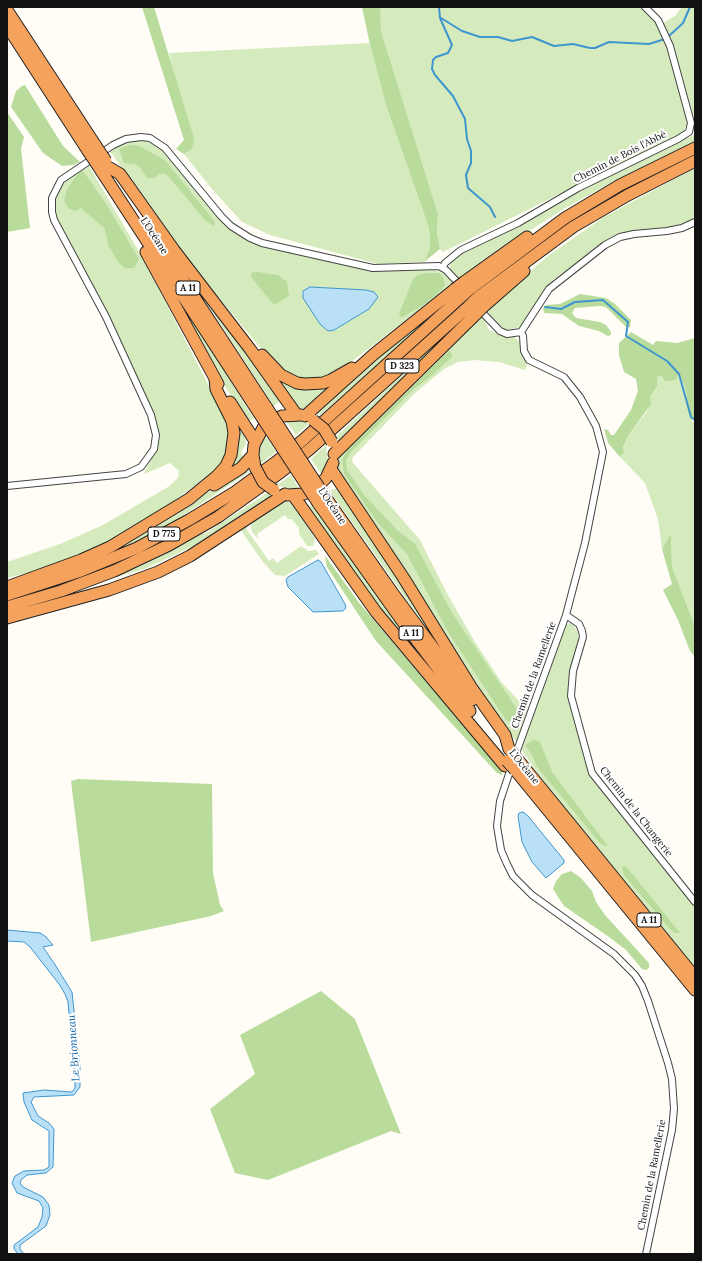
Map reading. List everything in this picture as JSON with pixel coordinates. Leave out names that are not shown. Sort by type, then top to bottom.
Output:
[{"type":"highway","name":"L’Océane","points":[[7,10],[92,148]]},
{"type":"highway","name":"L’Océane","points":[[7,26],[105,165],[263,410],[418,643],[695,990]]},
{"type":"highway","name":"D 323","points":[[306,445],[462,289],[565,218],[620,186],[695,148]]},
{"type":"highway","name":"D 323","points":[[306,445],[573,227],[628,195],[695,161]]},
{"type":"highway","name":"L’Océane","points":[[105,165],[113,190],[263,410]]},
{"type":"highway","points":[[105,165],[120,174],[174,250],[305,417],[324,429],[332,442],[334,454],[331,469],[324,481],[316,488],[304,494],[289,495],[274,490],[263,482],[255,467],[253,455],[255,441],[262,429],[272,420],[282,416],[305,417],[374,354],[462,289]]},
{"type":"highway","points":[[113,190],[115,202],[160,278],[214,379],[255,441]]},
{"type":"highway","points":[[334,454],[472,310]]},
{"type":"highway","points":[[235,328],[243,333],[273,368],[281,375],[297,383],[323,383],[332,380],[370,354],[374,354]]},
{"type":"highway","points":[[189,499],[223,470],[233,449],[234,433],[232,421],[216,389],[214,379]]},
{"type":"highway","name":"D 775","points":[[7,595],[81,571],[163,535],[235,492],[276,462],[306,445]]},
{"type":"highway","name":"D 775","points":[[7,607],[36,599],[114,571],[195,531],[241,502],[306,445]]},
{"type":"highway","points":[[7,587],[25,579],[81,560],[110,547],[189,499],[201,494],[241,468],[253,455]]},
{"type":"highway","points":[[331,469],[403,577],[471,687],[505,735],[511,760]]},
{"type":"highway","points":[[7,618],[136,582],[190,556],[289,495]]},
{"type":"highway","points":[[289,495],[376,612],[511,760]]},
{"type":"highway","points":[[36,599],[60,597],[133,576],[204,546]]},
{"type":"highway","points":[[7,582],[25,579]]},
{"type":"highway","name":"L’Océane","points":[[511,760],[695,977]]},
{"type":"street","name":"Chemin de Bois l'Abbé","points":[[443,268],[445,263],[461,250],[518,223],[578,188],[687,134],[691,123],[670,46],[658,20],[645,7]]},
{"type":"street","points":[[7,486],[126,474],[141,467],[154,449],[156,435],[151,415],[106,317],[54,220],[52,212],[52,198],[61,180],[126,138],[141,137],[158,142],[165,148],[231,226],[262,243],[373,268],[435,266],[443,268],[455,280],[493,326],[507,334],[521,332],[549,289],[605,245],[620,237],[634,234],[667,231],[682,228],[695,222]]},
{"type":"street","name":"Chemin de la Ramellerie","points":[[521,332],[523,336],[524,350],[529,360],[564,377],[580,397],[596,426],[603,452],[585,543],[566,615],[500,801],[497,826],[498,838],[507,864],[522,886],[532,896],[624,963],[642,986],[648,1001],[672,1078],[674,1109],[672,1130],[646,1254]]},
{"type":"street","name":"Chemin de la Changerie","points":[[566,615],[579,624],[583,637],[573,672],[571,696],[592,773],[695,902]]},
{"type":"green space","points":[[142,7],[154,7],[194,138],[192,149],[184,154],[176,149],[184,140]]},
{"type":"green space","points":[[362,7],[380,7],[381,31],[438,214],[437,233],[440,249],[424,262],[430,248],[429,228],[386,105]]},
{"type":"green space","points":[[379,7],[643,7],[659,26],[666,41],[689,123],[682,133],[443,252],[440,249],[437,233],[438,214],[380,28]]},
{"type":"green space","points":[[682,7],[695,7],[695,121],[673,45],[663,23],[675,16]]},
{"type":"green space","points":[[370,43],[386,105],[429,228],[430,248],[424,262],[378,264],[270,235],[242,222],[212,189],[184,154],[192,149],[169,53]]},
{"type":"green space","points":[[25,85],[63,146],[80,162],[73,165],[62,166],[43,153],[11,107],[16,91]]},
{"type":"green space","points":[[7,112],[24,137],[21,149],[30,228],[7,232]]},
{"type":"green space","points":[[695,135],[695,142],[618,179],[565,208],[498,251],[458,280],[450,269],[450,262],[465,251],[625,167],[681,140]]},
{"type":"green space","points":[[139,140],[148,142],[160,148],[226,226],[246,240],[264,247],[369,270],[384,271],[433,269],[447,275],[454,283],[334,375],[319,380],[303,380],[289,375],[273,362],[173,242],[110,151],[119,144]]},
{"type":"green space","points":[[130,145],[139,146],[165,160],[215,222],[214,226],[206,221],[168,176],[163,173],[154,178],[147,178],[140,167],[135,164],[124,163],[119,149]]},
{"type":"green space","points":[[89,166],[141,255],[225,417],[230,439],[228,452],[215,470],[135,528],[78,556],[35,571],[7,578],[7,562],[60,544],[103,525],[168,487],[178,478],[179,471],[170,463],[144,474],[158,444],[159,431],[156,419],[100,298],[59,224],[55,213],[55,200],[59,189],[66,180],[85,167],[86,169]]},
{"type":"green space","points":[[695,168],[695,218],[683,225],[618,234],[554,279],[523,324],[517,328],[506,330],[498,327],[493,321],[487,309],[548,256],[604,217]]},
{"type":"green space","points":[[83,171],[105,202],[139,259],[134,268],[125,268],[118,262],[108,245],[105,229],[81,208],[76,211],[69,209],[64,201],[67,189],[78,174]]},
{"type":"green space","points":[[185,270],[194,280],[280,400],[274,406]]},
{"type":"green space","points":[[257,272],[278,275],[287,282],[289,296],[274,305],[251,277],[251,273]]},
{"type":"green space","points":[[438,273],[442,275],[445,284],[442,289],[425,304],[401,318],[399,314],[413,279],[418,275]]},
{"type":"green space","points":[[166,281],[254,419],[248,421],[228,391],[201,348]]},
{"type":"green space","points":[[458,293],[320,415],[316,413],[358,372]]},
{"type":"green space","points":[[580,294],[606,298],[615,304],[631,320],[630,327],[626,327],[606,307],[600,306],[575,308],[572,313],[576,318],[600,322],[606,325],[611,332],[611,335],[608,336],[599,331],[579,326],[562,314],[544,313],[543,308],[546,305],[560,304]]},
{"type":"green space","points":[[472,309],[474,312],[338,441],[337,436]]},
{"type":"green space","points":[[482,315],[489,330],[502,336],[514,337],[520,342],[527,364],[525,370],[499,362],[475,360],[458,362],[444,369],[416,392],[352,458],[353,463],[420,540],[449,597],[475,642],[502,683],[529,711],[517,743],[480,692],[337,472],[339,456]]},
{"type":"green space","points":[[631,332],[653,345],[656,341],[677,343],[695,338],[695,418],[691,420],[688,413],[686,391],[679,372],[676,379],[670,381],[665,381],[662,376],[658,376],[657,387],[650,397],[651,404],[628,436],[623,448],[624,452],[620,457],[608,443],[604,429],[608,430],[611,435],[614,435],[631,410],[638,391],[636,379],[624,372],[619,355],[619,343]]},
{"type":"green space","points":[[449,351],[451,352],[452,357],[430,377],[415,388],[352,451],[346,460],[347,470],[364,495],[397,530],[415,544],[452,613],[520,715],[513,723],[506,720],[448,632],[407,554],[378,523],[344,474],[342,460],[347,451]]},
{"type":"green space","points":[[679,372],[686,391],[688,413],[691,420],[695,423],[695,626],[672,567],[671,535],[662,549],[658,519],[645,483],[620,457],[628,436],[647,411],[650,397],[657,388],[658,376]]},
{"type":"green space","points":[[278,376],[335,384],[305,409],[303,409],[295,407],[286,396]]},
{"type":"green space","points":[[235,420],[244,433],[246,444],[241,452],[243,458],[241,462],[226,473]]},
{"type":"green space","points":[[285,420],[303,420],[309,424],[296,435]]},
{"type":"green space","points":[[264,434],[276,452],[260,464],[259,448]]},
{"type":"green space","points":[[326,445],[328,461],[322,475],[311,459]]},
{"type":"green space","points":[[248,467],[249,472],[175,521],[135,542],[100,557],[129,542]]},
{"type":"green space","points":[[291,475],[299,489],[292,490],[277,485]]},
{"type":"green space","points":[[339,488],[451,662],[332,494],[331,490]]},
{"type":"green space","points":[[267,493],[271,496],[221,531],[194,546],[144,569],[106,580],[172,550],[198,535],[206,533]]},
{"type":"green space","points":[[283,501],[295,505],[315,539],[313,546],[307,546],[299,534],[299,528],[292,519],[288,519],[285,515],[257,534],[259,540],[253,533],[251,529],[251,522]]},
{"type":"green space","points":[[310,505],[312,507],[313,506],[432,673],[393,629],[307,508]]},
{"type":"green space","points":[[247,525],[247,530],[269,561],[273,558],[277,563],[301,546],[308,551],[316,550],[319,554],[285,576],[275,575],[263,562],[240,529]]},
{"type":"green space","points":[[671,534],[672,567],[695,626],[695,657],[690,651],[678,620],[663,590],[672,584],[662,549]]},
{"type":"green space","points":[[325,557],[360,604],[502,771],[502,775],[497,773],[376,641],[327,567]]},
{"type":"green space","points":[[572,623],[578,632],[578,641],[568,681],[568,699],[589,773],[695,907],[695,967],[547,786],[522,751],[522,747],[564,629],[566,624]]},
{"type":"green space","points":[[534,739],[540,742],[552,772],[607,845],[605,846],[600,843],[537,767],[532,755],[525,745]]},
{"type":"green space","points":[[78,779],[212,784],[213,873],[220,905],[224,911],[211,916],[91,942],[71,781]]},
{"type":"green space","points":[[625,866],[680,933],[675,933],[669,928],[624,875],[622,868]]},
{"type":"green space","points":[[571,871],[581,878],[592,891],[596,902],[605,915],[649,963],[649,968],[646,970],[642,969],[626,950],[564,906],[553,889],[556,881],[562,874]]},
{"type":"green space","points":[[321,991],[355,1019],[401,1134],[391,1131],[268,1180],[235,1173],[210,1109],[255,1074],[240,1035]]},
{"type":"water","points":[[310,287],[366,290],[374,292],[378,297],[369,309],[334,330],[328,331],[320,324],[303,298],[303,291]]},
{"type":"water","points":[[318,560],[321,562],[345,604],[346,608],[343,611],[313,612],[288,587],[286,580],[288,577]]},
{"type":"water","points":[[523,812],[528,816],[564,860],[564,863],[546,878],[532,862],[522,842],[518,816],[519,813]]},
{"type":"water","name":"Le Brionneau","points":[[7,930],[40,933],[53,945],[43,947],[72,992],[80,1067],[80,1087],[74,1095],[34,1097],[31,1102],[38,1116],[49,1123],[54,1129],[53,1167],[46,1173],[27,1175],[21,1180],[20,1184],[25,1188],[43,1197],[49,1205],[50,1215],[46,1226],[20,1245],[20,1249],[24,1254],[18,1254],[14,1249],[14,1245],[38,1227],[42,1217],[43,1208],[39,1201],[17,1193],[12,1183],[15,1176],[24,1171],[44,1170],[49,1167],[49,1131],[32,1120],[24,1102],[23,1093],[44,1090],[72,1092],[75,1088],[75,1077],[68,1002],[65,994],[30,947],[24,942],[7,941]]},
{"type":"waterway","points":[[439,7],[440,18],[452,45],[448,53],[436,57],[433,60],[432,69],[435,75],[453,96],[465,119],[467,139],[471,151],[471,163],[466,175],[468,188],[490,207],[495,217]]},
{"type":"waterway","points":[[669,36],[683,23],[690,7]]},
{"type":"waterway","points":[[441,18],[462,31],[480,37],[498,37],[512,41],[532,37],[554,46],[573,44],[595,48],[609,42],[649,44],[665,39]]},
{"type":"waterway","points":[[545,307],[561,309],[575,302],[603,300],[628,322],[626,336],[667,361],[679,374],[691,417],[695,420]]}]
